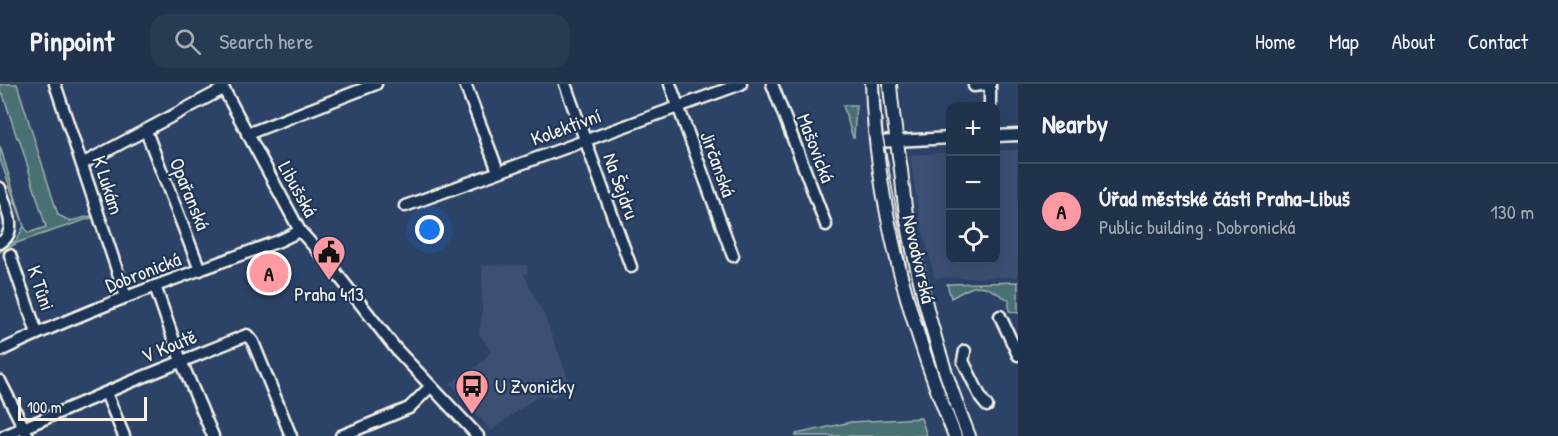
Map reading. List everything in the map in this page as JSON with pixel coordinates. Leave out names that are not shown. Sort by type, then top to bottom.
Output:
[{"type":"main road","name":"Novodvorská","points":[[872,84],[880,175],[907,298],[955,436]]},
{"type":"main road","name":"Novodvorská","points":[[890,84],[895,141],[918,273],[938,347],[969,436]]},
{"type":"street","name":"K Lukám","points":[[55,84],[126,297]]},
{"type":"street","points":[[247,134],[376,84]]},
{"type":"street","points":[[465,84],[498,171]]},
{"type":"street","name":"Na Šejdru","points":[[565,84],[631,267]]},
{"type":"street","name":"Jirčanská","points":[[670,84],[733,256]]},
{"type":"street","name":"Kolektivní","points":[[405,206],[741,84]]},
{"type":"street","name":"Mašovická","points":[[772,84],[826,225]]},
{"type":"street","points":[[974,86],[989,84],[990,102]]},
{"type":"street","points":[[82,164],[146,131],[222,87]]},
{"type":"street","name":"Libušská","points":[[222,87],[300,231],[396,349],[478,436]]},
{"type":"street","name":"Opařanská","points":[[146,131],[200,270]]},
{"type":"street","points":[[1000,136],[1018,135]]},
{"type":"street","points":[[876,142],[946,138]]},
{"type":"street","points":[[0,188],[12,226],[10,235],[0,243]]},
{"type":"street","name":"Dobronická","points":[[0,351],[37,333],[126,297],[279,241],[300,231]]},
{"type":"street","name":"K Tůni","points":[[10,255],[37,333]]},
{"type":"street","points":[[155,286],[181,361],[213,436]]},
{"type":"street","points":[[1000,316],[1018,352]]},
{"type":"street","name":"V Koutě","points":[[4,436],[26,432],[106,393],[247,335],[253,342],[291,436]]},
{"type":"street","points":[[965,351],[963,362],[987,406]]},
{"type":"street","points":[[0,381],[26,432]]},
{"type":"street","points":[[341,436],[409,408],[430,387]]},
{"type":"street","points":[[106,393],[124,436]]},
{"type":"shaded area","points":[[1000,150],[1018,150],[1018,277],[935,278],[919,217],[910,155],[946,152],[946,264],[1000,264]]},
{"type":"shaded area","points":[[527,265],[528,273],[524,275],[545,317],[572,388],[554,397],[538,396],[491,431],[450,383],[478,365],[491,351],[479,334],[482,313],[482,266]]},
{"type":"green space","points":[[17,84],[58,215],[70,221],[91,216],[91,218],[19,242],[0,252],[0,249],[16,241],[24,226],[28,233],[46,227],[19,138],[17,138],[3,94],[0,94],[0,85]]},
{"type":"green space","points":[[843,105],[856,105],[854,138],[853,138]]},
{"type":"green space","points":[[0,146],[24,226],[0,159]]},
{"type":"green space","points":[[1018,282],[1018,313],[1009,311],[1009,300],[985,287],[975,287],[951,298],[947,284]]},
{"type":"green space","points":[[921,418],[927,436],[796,436],[796,434],[851,422]]},
{"type":"tram line","points":[[879,84],[883,137],[908,276]]},
{"type":"place","name":"Úřad městské části Praha-Libuš","points":[[269,273]]},
{"type":"place","name":"Praha 413","points":[[329,281]]},
{"type":"place","name":"U Zvoničky","points":[[472,415]]}]
